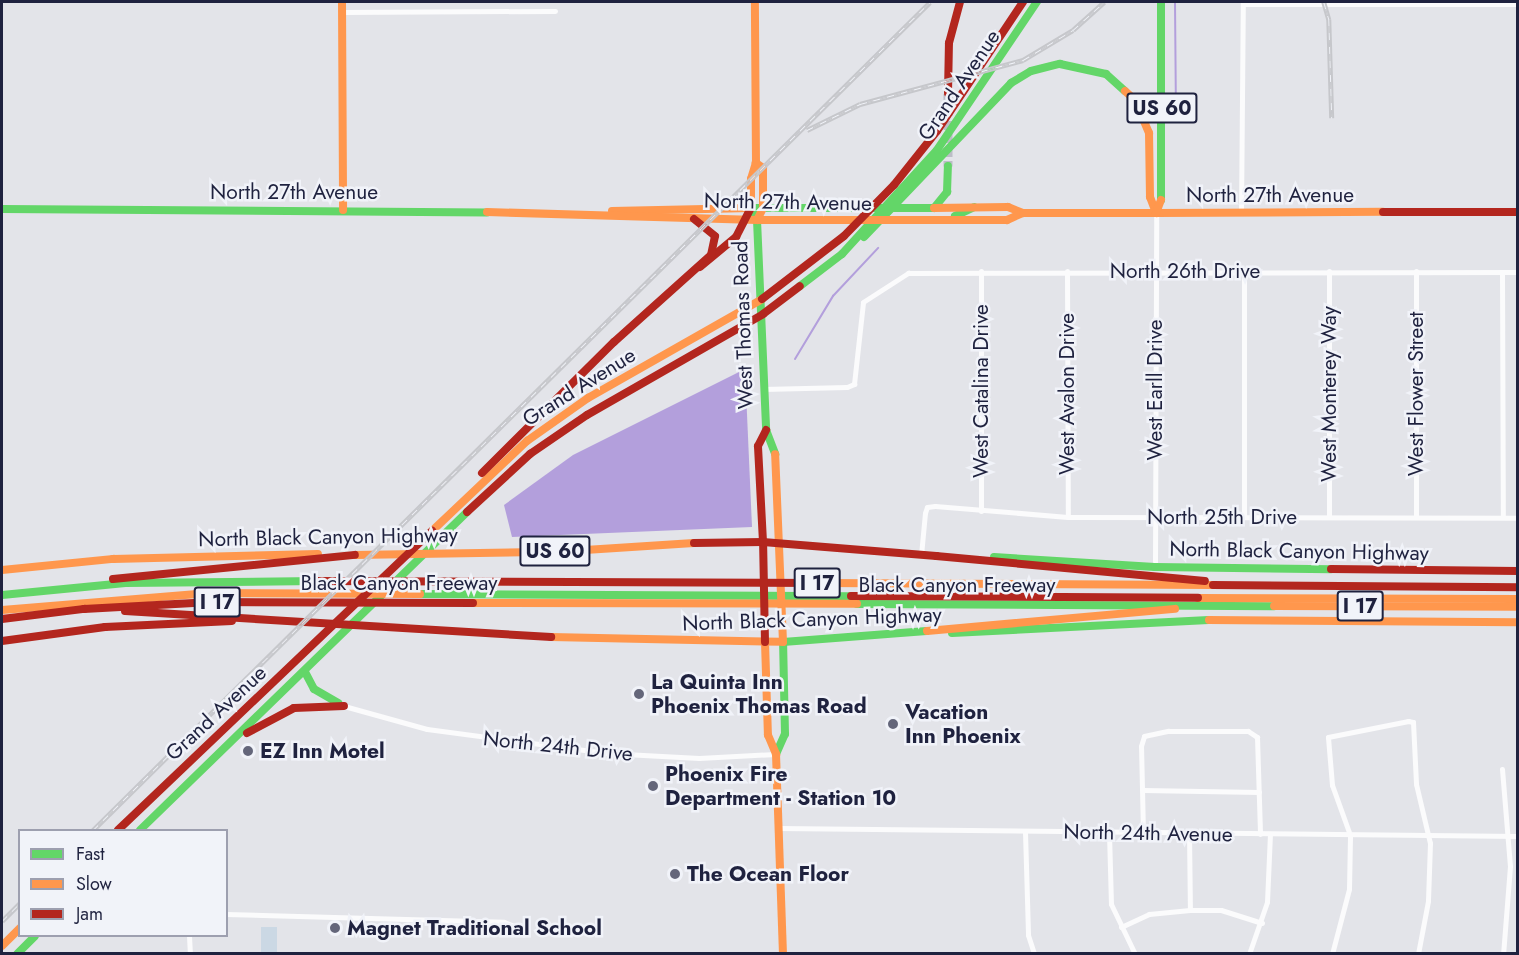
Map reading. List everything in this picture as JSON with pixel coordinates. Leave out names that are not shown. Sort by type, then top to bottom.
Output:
[{"type":"main road","points":[[342,2],[343,210]]},
{"type":"main road","name":"West Thomas Road","points":[[755,2],[756,163],[751,179],[751,208],[757,220],[766,430],[775,446],[783,623],[785,734],[776,754]]},
{"type":"main road","points":[[948,93],[949,43],[960,2]]},
{"type":"main road","name":"Grand Avenue","points":[[120,829],[321,639],[420,540],[514,451],[562,415],[710,330],[796,274],[879,201],[937,131],[1023,2]]},
{"type":"main road","name":"Grand Avenue","points":[[142,829],[305,672],[440,537],[549,441],[718,341],[786,297],[842,254],[937,150],[1037,2]]},
{"type":"main road","name":"US 60","points":[[1156,213],[1162,198],[1161,2]]},
{"type":"main road","points":[[842,254],[876,227],[1011,83],[1044,66],[1082,66],[1114,79],[1141,110],[1149,133],[1150,197],[1156,213]]},
{"type":"main road","name":"West Thomas Road","points":[[756,163],[763,168],[763,208],[757,220]]},
{"type":"main road","points":[[934,208],[947,192],[948,166]]},
{"type":"main road","points":[[927,221],[965,214],[974,207]]},
{"type":"main road","name":"North 27th Avenue","points":[[2,209],[587,213],[751,208],[1008,207],[1023,213],[1518,212]]},
{"type":"main road","points":[[451,510],[581,374],[736,237],[751,208]]},
{"type":"main road","name":"North 27th Avenue","points":[[587,213],[694,219],[927,221],[1007,220],[1023,213]]},
{"type":"main road","points":[[694,219],[712,230],[716,239],[714,251],[700,267]]},
{"type":"main road","name":"West Thomas Road","points":[[766,430],[758,446],[764,562],[768,735],[776,754],[783,954]]},
{"type":"main road","name":"North Black Canyon Highway","points":[[2,570],[113,559],[554,552],[649,543],[763,542],[936,556],[1155,567],[1518,571]]},
{"type":"main road","points":[[55,589],[153,572],[346,555]]},
{"type":"main road","points":[[936,556],[1188,577],[1222,585]]},
{"type":"main road","name":"Black Canyon Freeway","points":[[2,595],[167,581],[399,579],[1518,587]]},
{"type":"main road","points":[[2,610],[143,596],[239,593],[1518,599]]},
{"type":"main road","name":"Black Canyon Freeway","points":[[2,619],[84,609],[212,602],[414,600],[1518,607]]},
{"type":"main road","points":[[927,631],[1203,605]]},
{"type":"main road","points":[[84,609],[314,620]]},
{"type":"main road","name":"North Black Canyon Highway","points":[[2,641],[169,623],[314,620],[590,639],[765,642],[927,631],[944,634],[1168,620],[1518,622]]},
{"type":"main road","points":[[305,672],[314,689],[344,706]]},
{"type":"main road","points":[[236,739],[294,708],[344,706]]},
{"type":"main road","points":[[2,946],[18,930]]},
{"type":"main road","points":[[17,954],[34,937]]},
{"type":"street","points":[[1241,213],[1243,3],[1518,4]]},
{"type":"street","points":[[342,12],[555,11]]},
{"type":"street","name":"West Earll Drive","points":[[1155,567],[1156,213]]},
{"type":"street","name":"North 26th Drive","points":[[764,389],[847,387],[854,384],[863,302],[908,273],[981,271],[1518,272]]},
{"type":"street","name":"West Catalina Drive","points":[[981,271],[981,511]]},
{"type":"street","name":"West Avalon Drive","points":[[1066,271],[1068,517]]},
{"type":"street","points":[[1244,271],[1244,517]]},
{"type":"street","name":"West Monterey Way","points":[[1329,271],[1329,517]]},
{"type":"street","name":"West Flower Street","points":[[1416,272],[1416,517]]},
{"type":"street","points":[[1502,272],[1503,517]]},
{"type":"street","name":"North 25th Drive","points":[[921,555],[927,507],[1068,517],[1518,518]]},
{"type":"street","name":"North 24th Drive","points":[[344,706],[427,729],[594,752],[699,758],[776,754]]},
{"type":"street","points":[[1332,954],[1349,889],[1350,835],[1332,785],[1328,737],[1413,723],[1416,784],[1429,835],[1428,901],[1418,954]]},
{"type":"street","points":[[1143,833],[1144,736],[1168,731],[1239,731],[1257,737],[1260,834]]},
{"type":"street","points":[[1502,769],[1509,836],[1509,898],[1503,954]]},
{"type":"street","points":[[1143,790],[1259,792]]},
{"type":"street","name":"North 24th Avenue","points":[[778,828],[1518,836]]},
{"type":"street","points":[[1025,832],[1028,935],[1034,954]]},
{"type":"street","points":[[1109,832],[1111,904],[1135,954]]},
{"type":"street","points":[[1189,833],[1190,910]]},
{"type":"street","points":[[1249,954],[1262,923],[1269,885],[1270,834]]},
{"type":"street","points":[[1121,927],[1149,914],[1190,910],[1221,910],[1262,923]]},
{"type":"street","points":[[228,914],[504,922],[514,926]]},
{"type":"street","points":[[189,937],[190,954]]},
{"type":"shaded area","points":[[745,369],[752,527],[512,537],[504,505],[573,455]]},
{"type":"shaded area","points":[[261,927],[277,927],[277,953],[261,953]]},
{"type":"waterway","points":[[1175,2],[1176,107]]},
{"type":"waterway","points":[[795,359],[833,296],[878,248]]},
{"type":"tunnel","points":[[948,93],[948,166]]},
{"type":"railway","points":[[94,829],[930,2]]},
{"type":"railway","points":[[807,130],[860,104],[1023,60],[1073,30],[1104,2]]},
{"type":"railway","points":[[1324,2],[1329,19],[1332,118]]},
{"type":"railway","points":[[2,921],[18,905]]},
{"type":"traffic: fast","points":[[800,286],[842,254],[937,150],[1037,2]]},
{"type":"traffic: fast","points":[[1161,2],[1161,200]]},
{"type":"traffic: fast","points":[[864,237],[1011,83],[1031,71],[1060,64],[1106,74],[1125,91]]},
{"type":"traffic: fast","points":[[751,208],[934,208],[947,192],[948,166]]},
{"type":"traffic: fast","points":[[955,216],[974,207]]},
{"type":"traffic: fast","points":[[751,208],[757,220],[766,430],[775,454]]},
{"type":"traffic: fast","points":[[2,209],[487,212]]},
{"type":"traffic: fast","points":[[141,829],[467,512]]},
{"type":"traffic: fast","points":[[994,557],[1155,567],[1331,569]]},
{"type":"traffic: fast","points":[[2,595],[125,583],[318,581]]},
{"type":"traffic: fast","points":[[420,594],[851,596]]},
{"type":"traffic: fast","points":[[857,604],[1274,606]]},
{"type":"traffic: fast","points":[[952,633],[1209,620]]},
{"type":"traffic: fast","points":[[783,642],[927,631]]},
{"type":"traffic: fast","points":[[776,754],[785,734],[783,642]]},
{"type":"traffic: fast","points":[[305,672],[314,689],[338,703]]},
{"type":"traffic: fast","points":[[17,954],[34,937]]},
{"type":"traffic: slow","points":[[342,2],[343,210]]},
{"type":"traffic: slow","points":[[612,211],[751,208],[751,179],[756,163],[755,2]]},
{"type":"traffic: slow","points":[[1125,91],[1135,100],[1149,133],[1150,197],[1156,213]]},
{"type":"traffic: slow","points":[[487,212],[757,220],[763,208],[763,168],[756,163]]},
{"type":"traffic: slow","points":[[757,220],[1007,220],[1023,213],[1156,213],[1161,200]]},
{"type":"traffic: slow","points":[[934,208],[1008,207],[1023,213]]},
{"type":"traffic: slow","points":[[1156,213],[1383,212]]},
{"type":"traffic: slow","points":[[432,531],[527,441],[588,398],[762,299]]},
{"type":"traffic: slow","points":[[551,637],[783,642],[775,454]]},
{"type":"traffic: slow","points":[[355,555],[554,552],[694,543]]},
{"type":"traffic: slow","points":[[2,570],[113,559],[318,554]]},
{"type":"traffic: slow","points":[[820,583],[1213,585]]},
{"type":"traffic: slow","points":[[2,610],[209,593],[420,594]]},
{"type":"traffic: slow","points":[[1198,598],[1518,599]]},
{"type":"traffic: slow","points":[[473,603],[857,604]]},
{"type":"traffic: slow","points":[[1274,606],[1518,607]]},
{"type":"traffic: slow","points":[[927,631],[1175,609]]},
{"type":"traffic: slow","points":[[1209,620],[1518,622]]},
{"type":"traffic: slow","points":[[765,642],[768,735],[776,754],[783,954]]},
{"type":"traffic: slow","points":[[2,946],[18,930]]},
{"type":"traffic: jam","points":[[948,93],[949,43],[960,2]]},
{"type":"traffic: jam","points":[[762,299],[844,236],[894,185],[937,131],[1023,2]]},
{"type":"traffic: jam","points":[[700,267],[736,237],[751,208]]},
{"type":"traffic: jam","points":[[1383,212],[1518,212]]},
{"type":"traffic: jam","points":[[482,473],[614,342],[711,255],[715,236],[694,219]]},
{"type":"traffic: jam","points":[[467,512],[530,454],[587,415],[763,314],[800,286]]},
{"type":"traffic: jam","points":[[694,543],[763,542],[758,446],[766,430]]},
{"type":"traffic: jam","points":[[119,829],[432,531]]},
{"type":"traffic: jam","points":[[765,642],[763,542],[936,556]]},
{"type":"traffic: jam","points":[[113,579],[355,555]]},
{"type":"traffic: jam","points":[[936,556],[1205,581]]},
{"type":"traffic: jam","points":[[1331,569],[1518,571]]},
{"type":"traffic: jam","points":[[318,581],[820,583]]},
{"type":"traffic: jam","points":[[1213,585],[1518,587]]},
{"type":"traffic: jam","points":[[851,596],[1198,598]]},
{"type":"traffic: jam","points":[[2,619],[84,609],[212,602],[473,603]]},
{"type":"traffic: jam","points":[[125,611],[551,637]]},
{"type":"traffic: jam","points":[[2,641],[105,627],[232,621]]},
{"type":"traffic: jam","points":[[247,733],[294,708],[344,706]]},
{"type":"place","name":"La Quinta Inn Phoenix Thomas Road","points":[[639,694]]},
{"type":"place","name":"Vacation Inn Phoenix","points":[[893,724]]},
{"type":"place","name":"EZ Inn Motel","points":[[248,751]]},
{"type":"place","name":"Phoenix Fire Department - Station 10","points":[[653,786]]},
{"type":"place","name":"The Ocean Floor","points":[[675,874]]},
{"type":"place","name":"Magnet Traditional School","points":[[335,928]]}]
